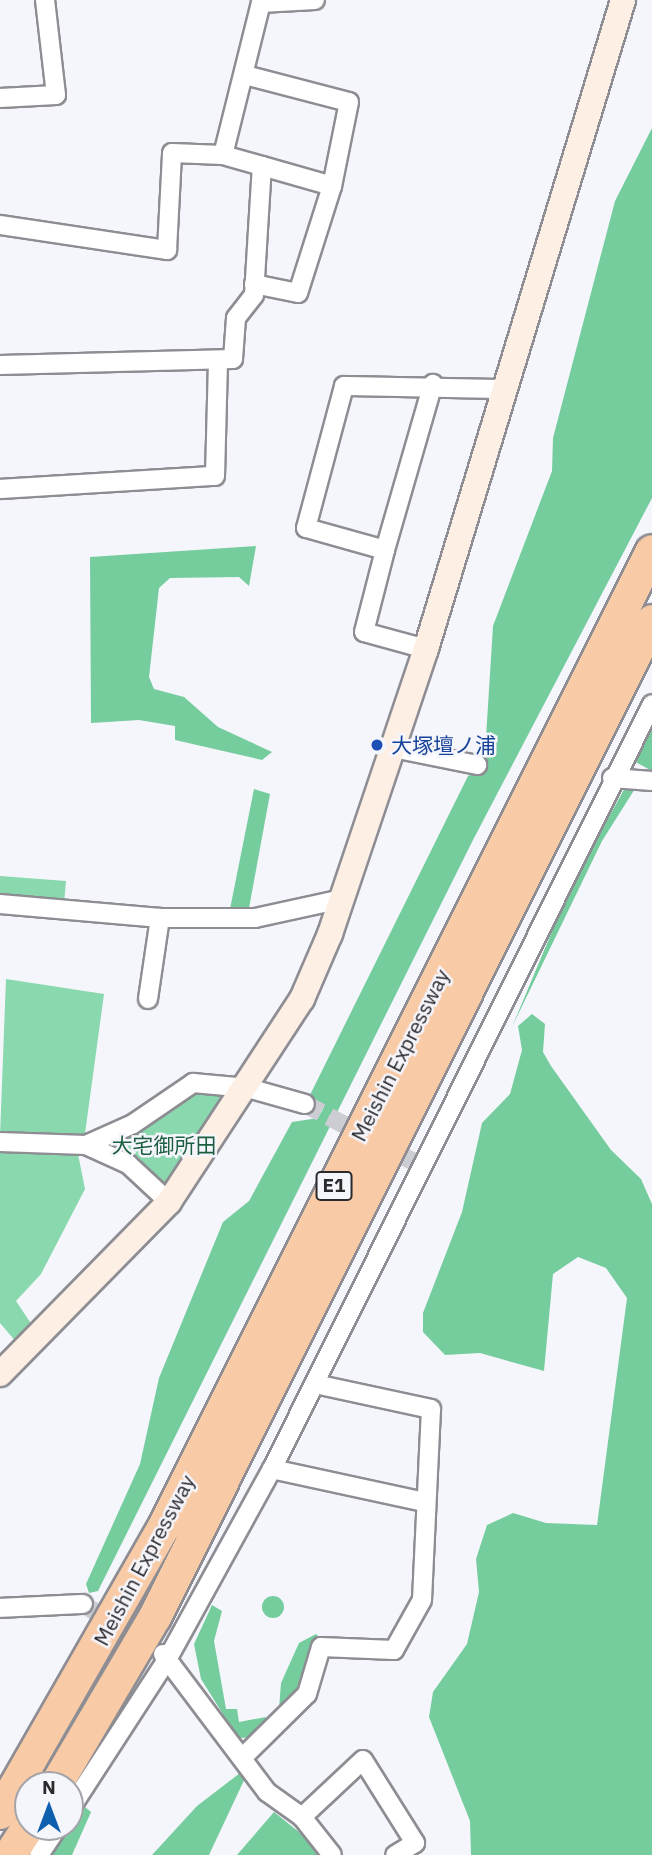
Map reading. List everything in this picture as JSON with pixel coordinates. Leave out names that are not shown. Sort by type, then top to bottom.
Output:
[{"type":"highway","name":"Meishin Expressway","points":[[0,1813],[164,1527],[652,551]]},
{"type":"highway","name":"Meishin Expressway","points":[[65,1771],[155,1617],[652,621]]},
{"type":"street","points":[[0,98],[56,95],[45,0]]},
{"type":"street","points":[[223,155],[261,2],[315,0]]},
{"type":"street","points":[[0,1374],[106,1274],[169,1202],[247,1088],[302,999],[342,899],[426,649],[502,388],[623,0]]},
{"type":"street","points":[[245,75],[349,102],[332,186],[298,293],[254,284]]},
{"type":"street","points":[[0,225],[167,250],[172,153],[223,155],[332,186]]},
{"type":"street","points":[[0,365],[233,359],[236,318],[254,284],[262,166]]},
{"type":"street","points":[[0,479],[0,489],[215,476],[218,361]]},
{"type":"street","points":[[385,550],[306,528],[344,386],[433,384],[502,388]]},
{"type":"street","points":[[426,649],[364,632],[433,384]]},
{"type":"street","points":[[84,1786],[165,1656],[272,1469],[315,1384],[416,1163],[652,704]]},
{"type":"street","points":[[393,748],[477,765]]},
{"type":"street","points":[[612,778],[652,780]]},
{"type":"street","points":[[0,904],[160,918],[255,918],[342,899]]},
{"type":"street","points":[[148,999],[160,918]]},
{"type":"street","points":[[86,1145],[132,1124],[193,1083],[247,1088],[305,1104]]},
{"type":"street","points":[[0,1142],[86,1145],[128,1164],[169,1202]]},
{"type":"street","points":[[242,1758],[307,1694],[321,1647],[394,1650],[422,1600],[430,1409],[315,1384]]},
{"type":"street","points":[[272,1469],[425,1502]]},
{"type":"street","points":[[0,1608],[83,1604]]},
{"type":"street","points":[[165,1656],[267,1792],[302,1817],[332,1855]]},
{"type":"street","points":[[302,1817],[363,1760],[415,1843],[395,1855]]},
{"type":"green space","points":[[652,128],[652,498],[473,840],[98,1591],[89,1593],[86,1584],[140,1464],[159,1378],[223,1222],[249,1201],[292,1122],[318,1118],[323,1109],[309,1097],[468,776],[484,769],[493,626],[552,471],[553,438],[615,201]]},
{"type":"green space","points":[[256,546],[249,586],[239,577],[170,578],[159,588],[149,677],[154,689],[184,697],[218,727],[272,752],[262,760],[175,740],[175,726],[139,720],[91,723],[90,557]]},
{"type":"green space","points":[[652,723],[652,771],[632,760]]},
{"type":"green space","points":[[627,784],[638,784],[602,841],[512,1027],[572,884]]},
{"type":"green space","points":[[254,789],[270,794],[249,908],[230,909]]},
{"type":"green space","points":[[0,876],[66,881],[64,904],[0,899]]},
{"type":"green space","name":"大宅御所田","points":[[6,979],[104,994],[84,1141],[0,1136]]},
{"type":"green space","points":[[532,1014],[545,1024],[543,1052],[551,1066],[611,1150],[641,1179],[652,1204],[652,1855],[471,1855],[470,1821],[429,1717],[433,1692],[467,1644],[479,1592],[476,1559],[487,1525],[513,1513],[546,1523],[597,1525],[627,1298],[606,1268],[578,1257],[553,1274],[544,1371],[480,1353],[445,1355],[423,1332],[423,1313],[462,1212],[482,1123],[510,1094],[522,1050],[518,1026]]},
{"type":"green space","name":"大宅御所田","points":[[200,1087],[236,1092],[166,1189],[110,1146]]},
{"type":"green space","name":"大宅御所田","points":[[0,1150],[78,1154],[85,1189],[41,1274],[16,1301],[34,1328],[17,1343],[0,1323]]},
{"type":"green space","points":[[269,1596],[277,1596],[284,1603],[284,1611],[277,1618],[269,1618],[262,1611],[262,1603]]},
{"type":"green space","points":[[212,1605],[222,1611],[214,1641],[226,1709],[237,1709],[239,1722],[266,1717],[260,1737],[238,1738],[201,1679],[194,1644]]},
{"type":"green space","points":[[316,1634],[320,1638],[305,1692],[279,1709],[281,1683],[299,1643]]},
{"type":"green space","points":[[240,1773],[246,1776],[209,1855],[152,1855],[197,1806]]},
{"type":"green space","points":[[84,1808],[91,1812],[84,1828]]},
{"type":"green space","points":[[274,1812],[319,1848],[322,1855],[237,1855]]},
{"type":"green space","points":[[60,1841],[78,1841],[72,1855],[50,1855]]},
{"type":"tunnel","points":[[305,1104],[414,1162]]},
{"type":"tunnel","points":[[83,1604],[148,1645]]},
{"type":"place","name":"大塚壇ノ浦","points":[[377,745]]}]
